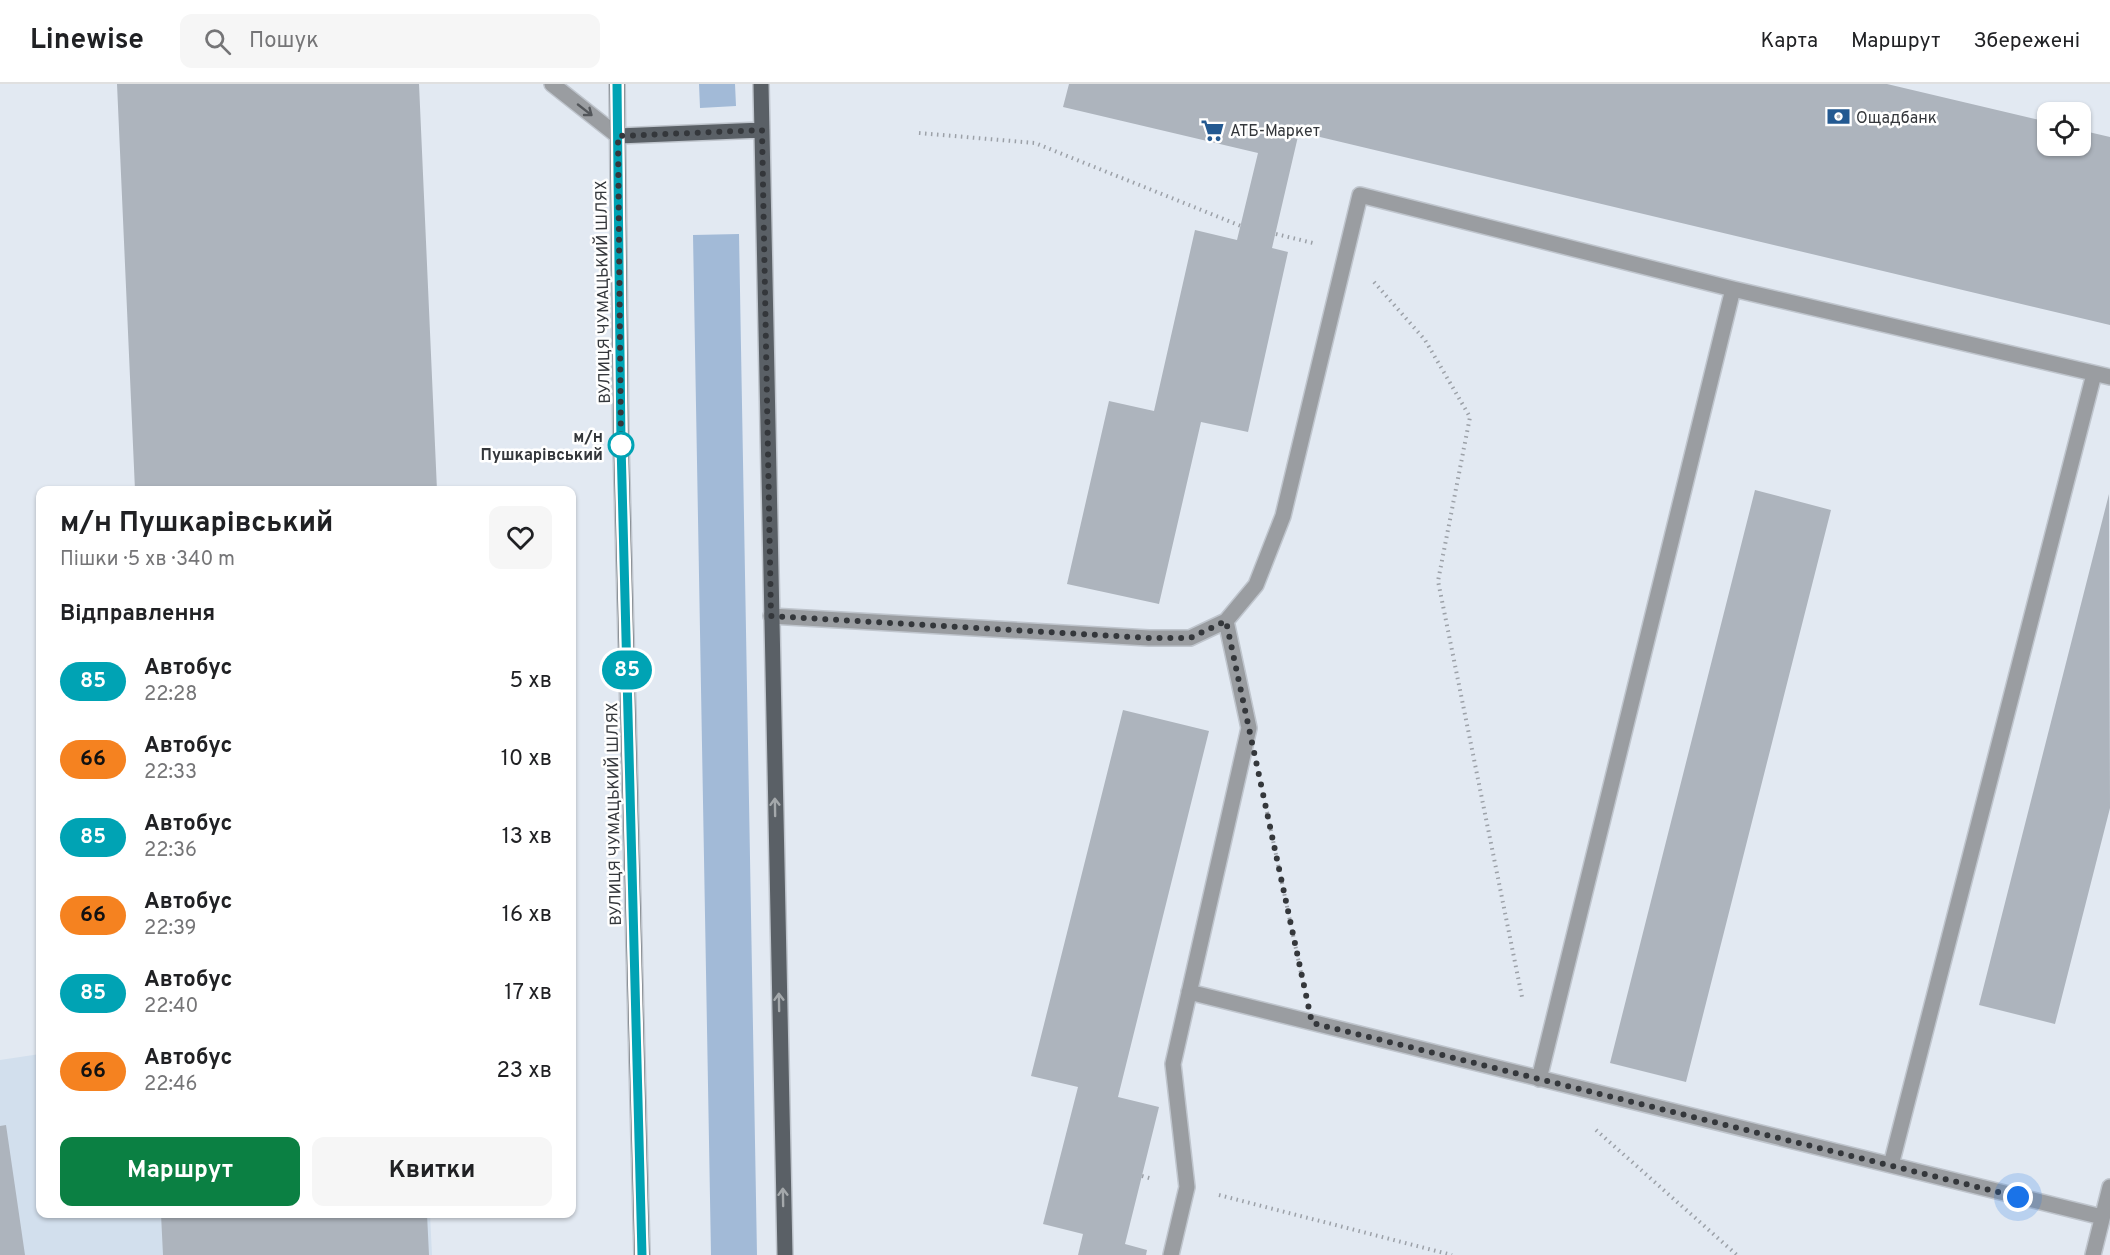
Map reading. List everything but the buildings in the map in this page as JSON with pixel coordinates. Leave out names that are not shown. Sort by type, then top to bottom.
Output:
[{"type":"main road","name":"ВУЛИЦЯ ЧУМАЦЬКИЙ ШЛЯХ","points":[[617,84],[621,444],[642,1255]]},
{"type":"main road","points":[[761,84],[785,1255]]},
{"type":"main road","points":[[618,136],[762,130]]},
{"type":"street","points":[[552,84],[618,136]]},
{"type":"street","points":[[771,616],[1149,638],[1190,638],[1226,621],[1256,585],[1283,516],[1360,195],[1733,289],[2110,377]]},
{"type":"street","points":[[1539,1078],[1733,289]]},
{"type":"street","points":[[1891,1165],[2094,374]]},
{"type":"street","points":[[1172,1255],[1187,1187],[1173,1064],[1249,728],[1226,621]]},
{"type":"street","points":[[1189,992],[2102,1217]]},
{"type":"street","points":[[2093,1255],[2110,1187]]},
{"type":"path","points":[[919,133],[1035,143],[1241,226]]},
{"type":"path","points":[[1346,251],[1425,340],[1470,417],[1437,581],[1525,1009]]},
{"type":"path","points":[[1266,807],[1312,1023]]},
{"type":"path","points":[[1590,1125],[1737,1255]]},
{"type":"path","points":[[1142,1176],[1452,1255]]},
{"type":"shaded area","points":[[699,84],[735,84],[736,106],[700,108]]},
{"type":"shaded area","points":[[739,234],[757,1255],[711,1255],[693,235]]},
{"type":"shaded area","points":[[36,1055],[36,1218],[430,1218],[432,1255],[0,1255],[0,1060]]},
{"type":"bus line","name":"85","points":[[617,84],[621,444],[642,1255]]},
{"type":"place","name":"Ощадбанк","points":[[1838,117]]},
{"type":"place","name":"АТБ-Маркет","points":[[1212,130]]},
{"type":"place","name":"м/н Пушкарівський","points":[[621,445]]},
{"type":"route","points":[[621,445],[618,136],[762,130],[771,616],[1149,638],[1190,638],[1226,621],[1312,1023],[2018,1197]]}]
